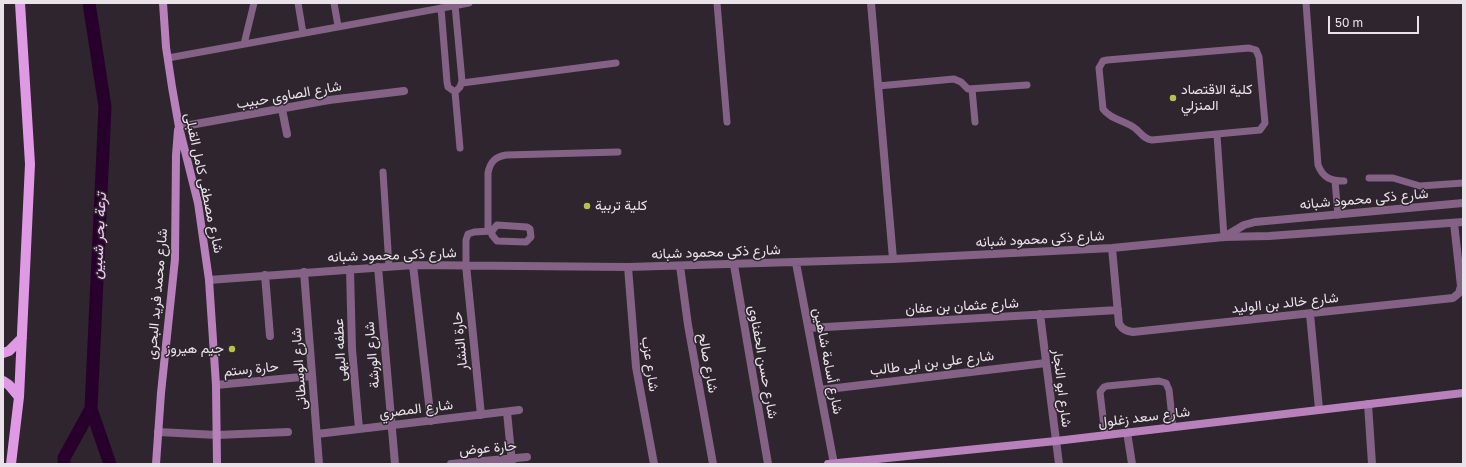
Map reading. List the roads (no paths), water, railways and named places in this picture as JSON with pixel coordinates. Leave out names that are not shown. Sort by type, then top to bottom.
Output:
[{"type":"main road","points":[[11,464],[19,397],[30,164],[20,3]]},
{"type":"main road","name":"شارع مصطفى كامل القبلى","points":[[163,3],[168,58],[179,127],[198,203],[209,280],[216,385],[217,464]]},
{"type":"main road","name":"شارع محمد فريد البحرى","points":[[156,464],[161,393],[175,259],[176,155],[179,127]]},
{"type":"main road","points":[[3,353],[9,351],[22,338]]},
{"type":"main road","points":[[3,382],[9,385],[19,397]]},
{"type":"main road","name":"شارع سعد زغلول","points":[[832,464],[1105,435],[1463,393]]},
{"type":"street","points":[[871,3],[893,259]]},
{"type":"street","name":"شارع الصاوى حبيب","points":[[179,127],[329,100],[404,91]]},
{"type":"street","points":[[282,109],[287,134]]},
{"type":"street","name":"شارع ذكى محمود شبانه","points":[[1224,237],[1234,230],[1256,222],[1463,202]]},
{"type":"street","name":"شارع ذكى محمود شبانه","points":[[209,280],[414,265],[628,267],[893,259],[1112,248],[1224,237],[1269,236],[1463,222]]},
{"type":"street","name":"شارع خالد بن الوليد","points":[[1112,248],[1120,324],[1123,329],[1128,332],[1133,332],[1310,314],[1456,296],[1459,293],[1461,286],[1454,223]]},
{"type":"street","name":"شارع أسامة شاهين","points":[[796,263],[809,328],[832,464]]},
{"type":"street","points":[[414,265],[430,421]]},
{"type":"street","name":"حارة النشار","points":[[466,265],[481,415]]},
{"type":"street","name":"شارع حسن الحفناوى","points":[[734,265],[768,464]]},
{"type":"street","name":"شارع صالح","points":[[680,266],[688,325],[714,464]]},
{"type":"street","name":"شارع الورشة","points":[[378,267],[395,464]]},
{"type":"street","name":"شارع عزب","points":[[628,267],[636,367],[654,464]]},
{"type":"street","name":"عطفه البهى","points":[[350,269],[352,349],[359,429]]},
{"type":"street","name":"شارع الوسطانى","points":[[304,272],[319,464]]},
{"type":"street","points":[[265,275],[270,336]]},
{"type":"street","name":"شارع عثمان بن عفان","points":[[809,328],[1118,310]]},
{"type":"street","name":"شارع ابو النجار","points":[[1040,314],[1059,464]]},
{"type":"street","points":[[1310,314],[1319,409]]},
{"type":"street","name":"شارع على بن ابى طالب","points":[[820,390],[1046,363]]},
{"type":"street","name":"حارة رستم","points":[[216,385],[312,376]]},
{"type":"street","points":[[1368,404],[1372,464]]},
{"type":"street","name":"شارع المصري","points":[[317,434],[519,410]]},
{"type":"street","points":[[507,412],[512,461]]},
{"type":"street","points":[[158,432],[217,435],[288,432]]},
{"type":"street","points":[[1128,432],[1132,464]]},
{"type":"street","name":"حارة عوض","points":[[451,464],[512,461],[527,457]]},
{"type":"lane","points":[[244,44],[254,3]]},
{"type":"lane","points":[[298,3],[303,33]]},
{"type":"lane","points":[[334,3],[338,26]]},
{"type":"lane","points":[[168,58],[469,3]]},
{"type":"lane","points":[[717,3],[727,122]]},
{"type":"lane","points":[[1306,3],[1318,165],[1321,173],[1326,178],[1335,181],[1344,181]]},
{"type":"lane","points":[[455,6],[462,83],[455,92],[460,148]]},
{"type":"lane","points":[[441,8],[447,82],[448,87],[455,92]]},
{"type":"lane","points":[[1249,48],[1256,50],[1259,57],[1265,118],[1263,127],[1256,131],[1217,135],[1155,141],[1144,138],[1136,129],[1107,114],[1103,109],[1099,72],[1101,64],[1107,60],[1249,48]]},
{"type":"lane","points":[[462,83],[616,63]]},
{"type":"lane","points":[[878,86],[954,79],[972,89],[1027,85]]},
{"type":"lane","points":[[972,89],[975,122]]},
{"type":"lane","points":[[1217,135],[1224,237]]},
{"type":"lane","points":[[466,265],[466,240],[468,234],[490,231],[497,225],[501,225],[527,227],[531,233],[531,237],[526,242],[501,242],[494,239],[492,236],[490,231],[488,173],[489,166],[493,160],[499,156],[506,155],[618,152]]},
{"type":"lane","points":[[383,172],[389,266]]},
{"type":"lane","points":[[1369,178],[1393,178],[1420,186],[1463,183]]},
{"type":"lane","points":[[1335,181],[1338,215]]},
{"type":"lane","points":[[1105,435],[1100,392],[1107,386],[1159,381],[1166,383],[1169,390],[1173,427]]},
{"type":"waterway","name":"ترعة بحر شبين","points":[[64,464],[64,458],[91,409],[105,107],[89,3]]},
{"type":"waterway","points":[[91,409],[110,464]]},
{"type":"place","name":"كلية الاقتصاد المنزلي","points":[[1173,98]]},
{"type":"place","name":"كلية تربية","points":[[587,206]]},
{"type":"place","name":"جيم هيروز","points":[[232,349]]}]
